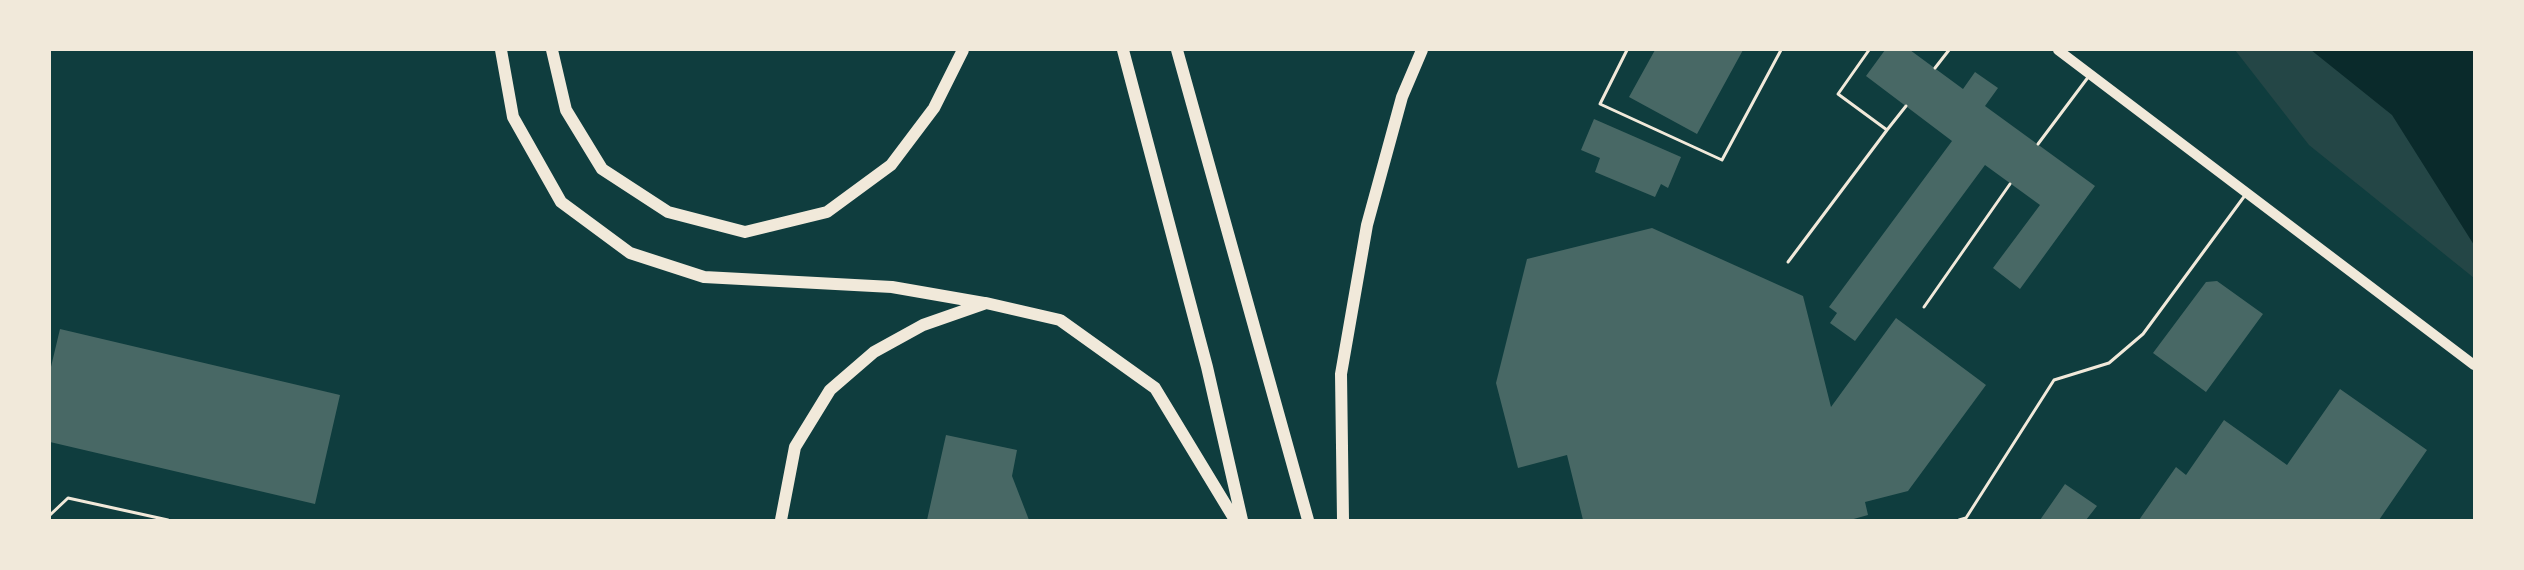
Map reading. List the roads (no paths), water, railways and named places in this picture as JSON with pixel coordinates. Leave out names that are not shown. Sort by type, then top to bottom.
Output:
[{"type":"highway","points":[[501,50],[513,117],[561,202],[630,253],[704,277],[892,287],[986,303],[1060,320],[1155,388],[1235,520]]},
{"type":"highway","points":[[552,50],[566,110],[602,169],[668,212],[745,232],[827,212],[891,165],[934,108],[963,50]]},
{"type":"highway","points":[[1123,50],[1207,367],[1242,520]]},
{"type":"highway","points":[[1177,50],[1308,520]]},
{"type":"highway","points":[[1343,520],[1341,374],[1368,225],[1402,97],[1422,50]]},
{"type":"highway","points":[[781,520],[795,447],[830,390],[874,352],[923,325],[986,303]]},
{"type":"main road","points":[[2058,50],[2474,365]]},
{"type":"lane","points":[[1627,50],[1600,104],[1722,160],[1782,50]]},
{"type":"lane","points":[[1869,50],[1838,94],[1887,130]]},
{"type":"lane","points":[[1935,68],[1949,50]]},
{"type":"lane","points":[[2038,144],[2090,74]]},
{"type":"lane","points":[[1788,262],[1906,106]]},
{"type":"lane","points":[[1924,307],[2010,184]]},
{"type":"lane","points":[[1959,520],[1966,518],[2054,380],[2109,363],[2144,334],[2247,193]]},
{"type":"lane","points":[[50,515],[68,498],[168,520]]}]
